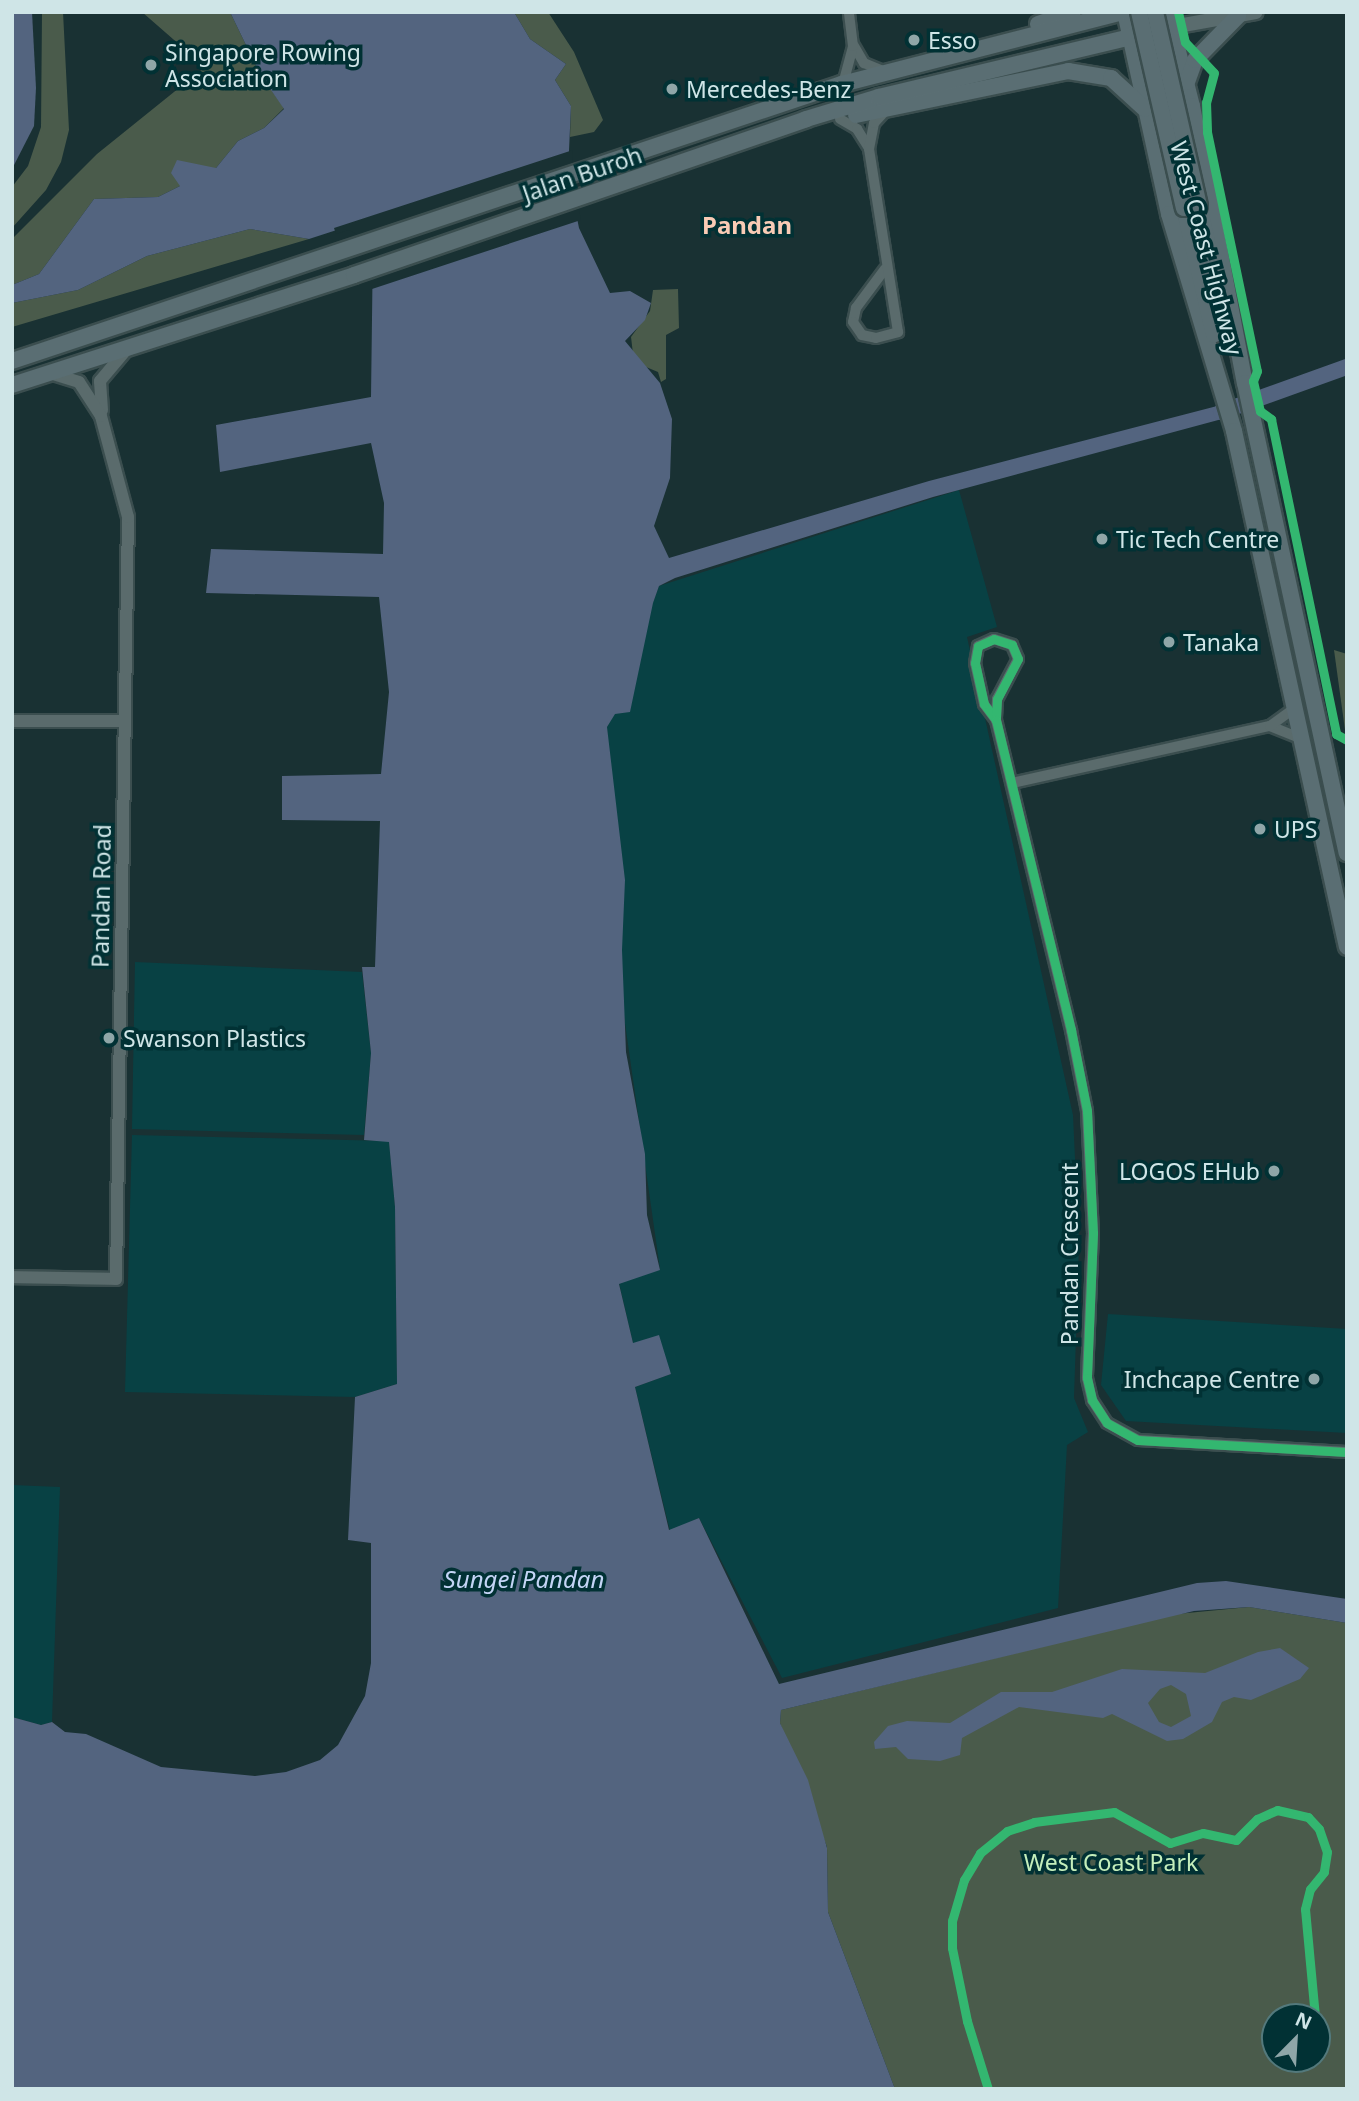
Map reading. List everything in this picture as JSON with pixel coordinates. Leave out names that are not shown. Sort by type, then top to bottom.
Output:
[{"type":"highway","points":[[976,51],[990,39],[1073,12]]},
{"type":"highway","name":"Jalan Buroh","points":[[12,361],[842,84],[1123,12]]},
{"type":"highway","name":"West Coast Highway","points":[[1123,12],[1169,214],[1234,430],[1304,739],[1347,947]]},
{"type":"highway","points":[[1139,12],[1191,207],[1236,362],[1245,379]]},
{"type":"highway","points":[[1155,12],[1218,348],[1219,380]]},
{"type":"highway","points":[[1187,84],[1195,60],[1238,16]]},
{"type":"highway","name":"Jalan Buroh","points":[[12,385],[354,275],[806,119],[879,97],[1130,38],[1170,20]]},
{"type":"highway","name":"West Coast Highway","points":[[1170,20],[1187,84],[1245,379],[1347,853]]},
{"type":"highway","points":[[806,119],[812,124],[840,119],[891,106],[1068,71],[1111,79],[1147,111]]},
{"type":"main road","points":[[1170,20],[1238,16],[1256,12]]},
{"type":"street","points":[[842,84],[853,46],[849,12]]},
{"type":"street","points":[[853,46],[872,68],[892,72]]},
{"type":"street","points":[[885,269],[856,308],[853,322],[862,335],[876,338],[898,332],[885,269],[869,149],[873,126],[891,106]]},
{"type":"street","points":[[840,119],[857,129],[869,149]]},
{"type":"street","name":"Pandan Road","points":[[101,416],[100,381],[113,361],[137,343]]},
{"type":"street","name":"Pandan Road","points":[[12,1277],[116,1279],[128,517],[123,483],[101,416],[79,382],[46,374]]},
{"type":"street","name":"Pandan Crescent","points":[[996,720],[984,704],[975,663],[978,646],[994,639],[1012,645],[1018,659],[997,699],[996,720],[1087,1111],[1093,1223],[1087,1378],[1092,1400],[1107,1423],[1138,1440],[1347,1452]]},
{"type":"street","points":[[1012,783],[1270,726],[1296,707]]},
{"type":"street","points":[[12,721],[125,722]]},
{"type":"street","points":[[1270,726],[1304,739]]},
{"type":"shaded area","points":[[959,490],[997,627],[967,637],[1073,1115],[1079,1245],[1074,1398],[1088,1432],[1067,1445],[1058,1608],[782,1678],[699,1518],[670,1531],[635,1387],[671,1374],[633,1343],[619,1283],[660,1269],[618,974],[607,727],[659,586]]},
{"type":"shaded area","points":[[135,962],[362,972],[371,1053],[364,1135],[132,1129]]},
{"type":"shaded area","points":[[132,1135],[389,1141],[395,1207],[397,1384],[355,1397],[125,1392]]},
{"type":"shaded area","points":[[1108,1314],[1347,1329],[1347,1433],[1126,1421],[1101,1385]]},
{"type":"shaded area","points":[[12,1485],[60,1487],[52,1722],[41,1725],[12,1717]]},
{"type":"green space","points":[[42,12],[63,12],[69,130],[61,162],[46,190],[12,228],[12,187],[28,166],[41,127]]},
{"type":"green space","points":[[142,12],[230,12],[260,74],[284,108],[264,128],[238,141],[216,168],[158,197],[94,199],[39,274],[12,285],[12,239],[97,154],[205,67]]},
{"type":"green space","points":[[514,12],[548,12],[574,52],[603,120],[594,132],[570,137],[571,106],[555,80],[566,64],[530,39]]},
{"type":"green space","points":[[250,229],[309,239],[12,327],[12,303],[78,290],[147,256]]},
{"type":"green space","points":[[678,289],[679,328],[666,335],[666,379],[661,382],[658,372],[634,362],[631,337],[650,311],[653,290]]},
{"type":"green space","points":[[1334,650],[1347,654],[1347,730],[1345,730]]},
{"type":"green space","name":"West Coast Park","points":[[1249,1607],[1347,1623],[1347,2089],[895,2089],[828,1912],[827,1847],[780,1723],[781,1710],[1177,1614]]},
{"type":"water","points":[[12,12],[32,12],[36,88],[34,126],[12,169]]},
{"type":"water","name":"Sungei Pandan","points":[[230,12],[514,12],[530,39],[566,64],[555,80],[571,106],[568,173],[579,228],[610,293],[630,291],[651,303],[645,320],[625,341],[660,383],[672,419],[670,478],[654,526],[669,558],[929,481],[1221,405],[1222,419],[933,497],[675,578],[659,586],[630,712],[615,714],[607,727],[625,880],[622,950],[626,1052],[645,1154],[647,1215],[660,1270],[619,1284],[633,1343],[659,1335],[671,1374],[635,1387],[669,1530],[699,1518],[779,1684],[1197,1583],[1226,1581],[1347,1599],[1347,1623],[1249,1607],[1194,1611],[781,1710],[780,1723],[808,1780],[827,1848],[828,1912],[895,2089],[12,2089],[12,1717],[41,1725],[52,1722],[65,1732],[86,1734],[161,1767],[255,1776],[286,1772],[320,1760],[338,1745],[365,1696],[371,1663],[371,1543],[348,1540],[355,1397],[397,1384],[395,1207],[389,1142],[364,1140],[371,1053],[362,967],[375,967],[380,821],[282,820],[282,776],[381,774],[389,692],[379,597],[206,593],[211,549],[383,554],[384,503],[371,443],[220,472],[216,425],[371,397],[373,239],[349,226],[309,239],[250,229],[147,256],[78,290],[12,303],[12,285],[39,274],[94,199],[158,197],[180,186],[171,173],[177,160],[216,168],[238,141],[264,128],[284,109],[260,74]]},
{"type":"water","points":[[1280,1648],[1309,1668],[1300,1679],[1251,1700],[1234,1697],[1222,1702],[1212,1722],[1183,1739],[1167,1741],[1112,1714],[1103,1718],[1019,1707],[962,1738],[960,1755],[940,1761],[908,1759],[896,1747],[875,1749],[874,1742],[888,1726],[907,1721],[950,1723],[1001,1692],[1052,1692],[1122,1669],[1205,1673],[1258,1652]],"holes":[[[1171,1685],[1186,1694],[1191,1716],[1171,1727],[1159,1722],[1148,1703],[1160,1689]]]},
{"type":"pier","points":[[573,150],[572,173],[581,220],[369,290],[369,241],[349,230],[336,234],[334,228]]},
{"type":"waterway","points":[[1221,412],[1347,367]]},
{"type":"cycle path","points":[[1178,12],[1185,42],[1214,73],[1206,102],[1207,132],[1257,371],[1253,381],[1260,411],[1271,419],[1336,734],[1347,740]]},
{"type":"cycle path","points":[[996,720],[984,704],[975,663],[978,646],[994,639],[1012,645],[1018,659],[997,699],[996,720],[1071,1030],[1087,1111],[1093,1233],[1087,1378],[1092,1400],[1107,1423],[1138,1440],[1347,1452]]},
{"type":"cycle path","points":[[988,2089],[967,2021],[952,1948],[952,1921],[964,1880],[980,1853],[1007,1831],[1034,1822],[1114,1812],[1170,1843],[1203,1833],[1236,1840],[1257,1819],[1277,1810],[1308,1817],[1319,1829],[1327,1852],[1324,1872],[1310,1889],[1305,1909],[1314,2003]]},
{"type":"place","name":"Esso","points":[[914,40]]},
{"type":"place","name":"Singapore Rowing Association","points":[[151,65]]},
{"type":"place","name":"Mercedes-Benz","points":[[672,89]]},
{"type":"place","name":"Tic Tech Centre","points":[[1102,539]]},
{"type":"place","name":"Tanaka","points":[[1169,642]]},
{"type":"place","name":"UPS","points":[[1260,829]]},
{"type":"place","name":"Swanson Plastics","points":[[109,1038]]},
{"type":"place","name":"LOGOS EHub","points":[[1274,1171]]},
{"type":"place","name":"Inchcape Centre","points":[[1314,1379]]},
{"type":"district","name":"Pandan","points":[[747,225]]}]
